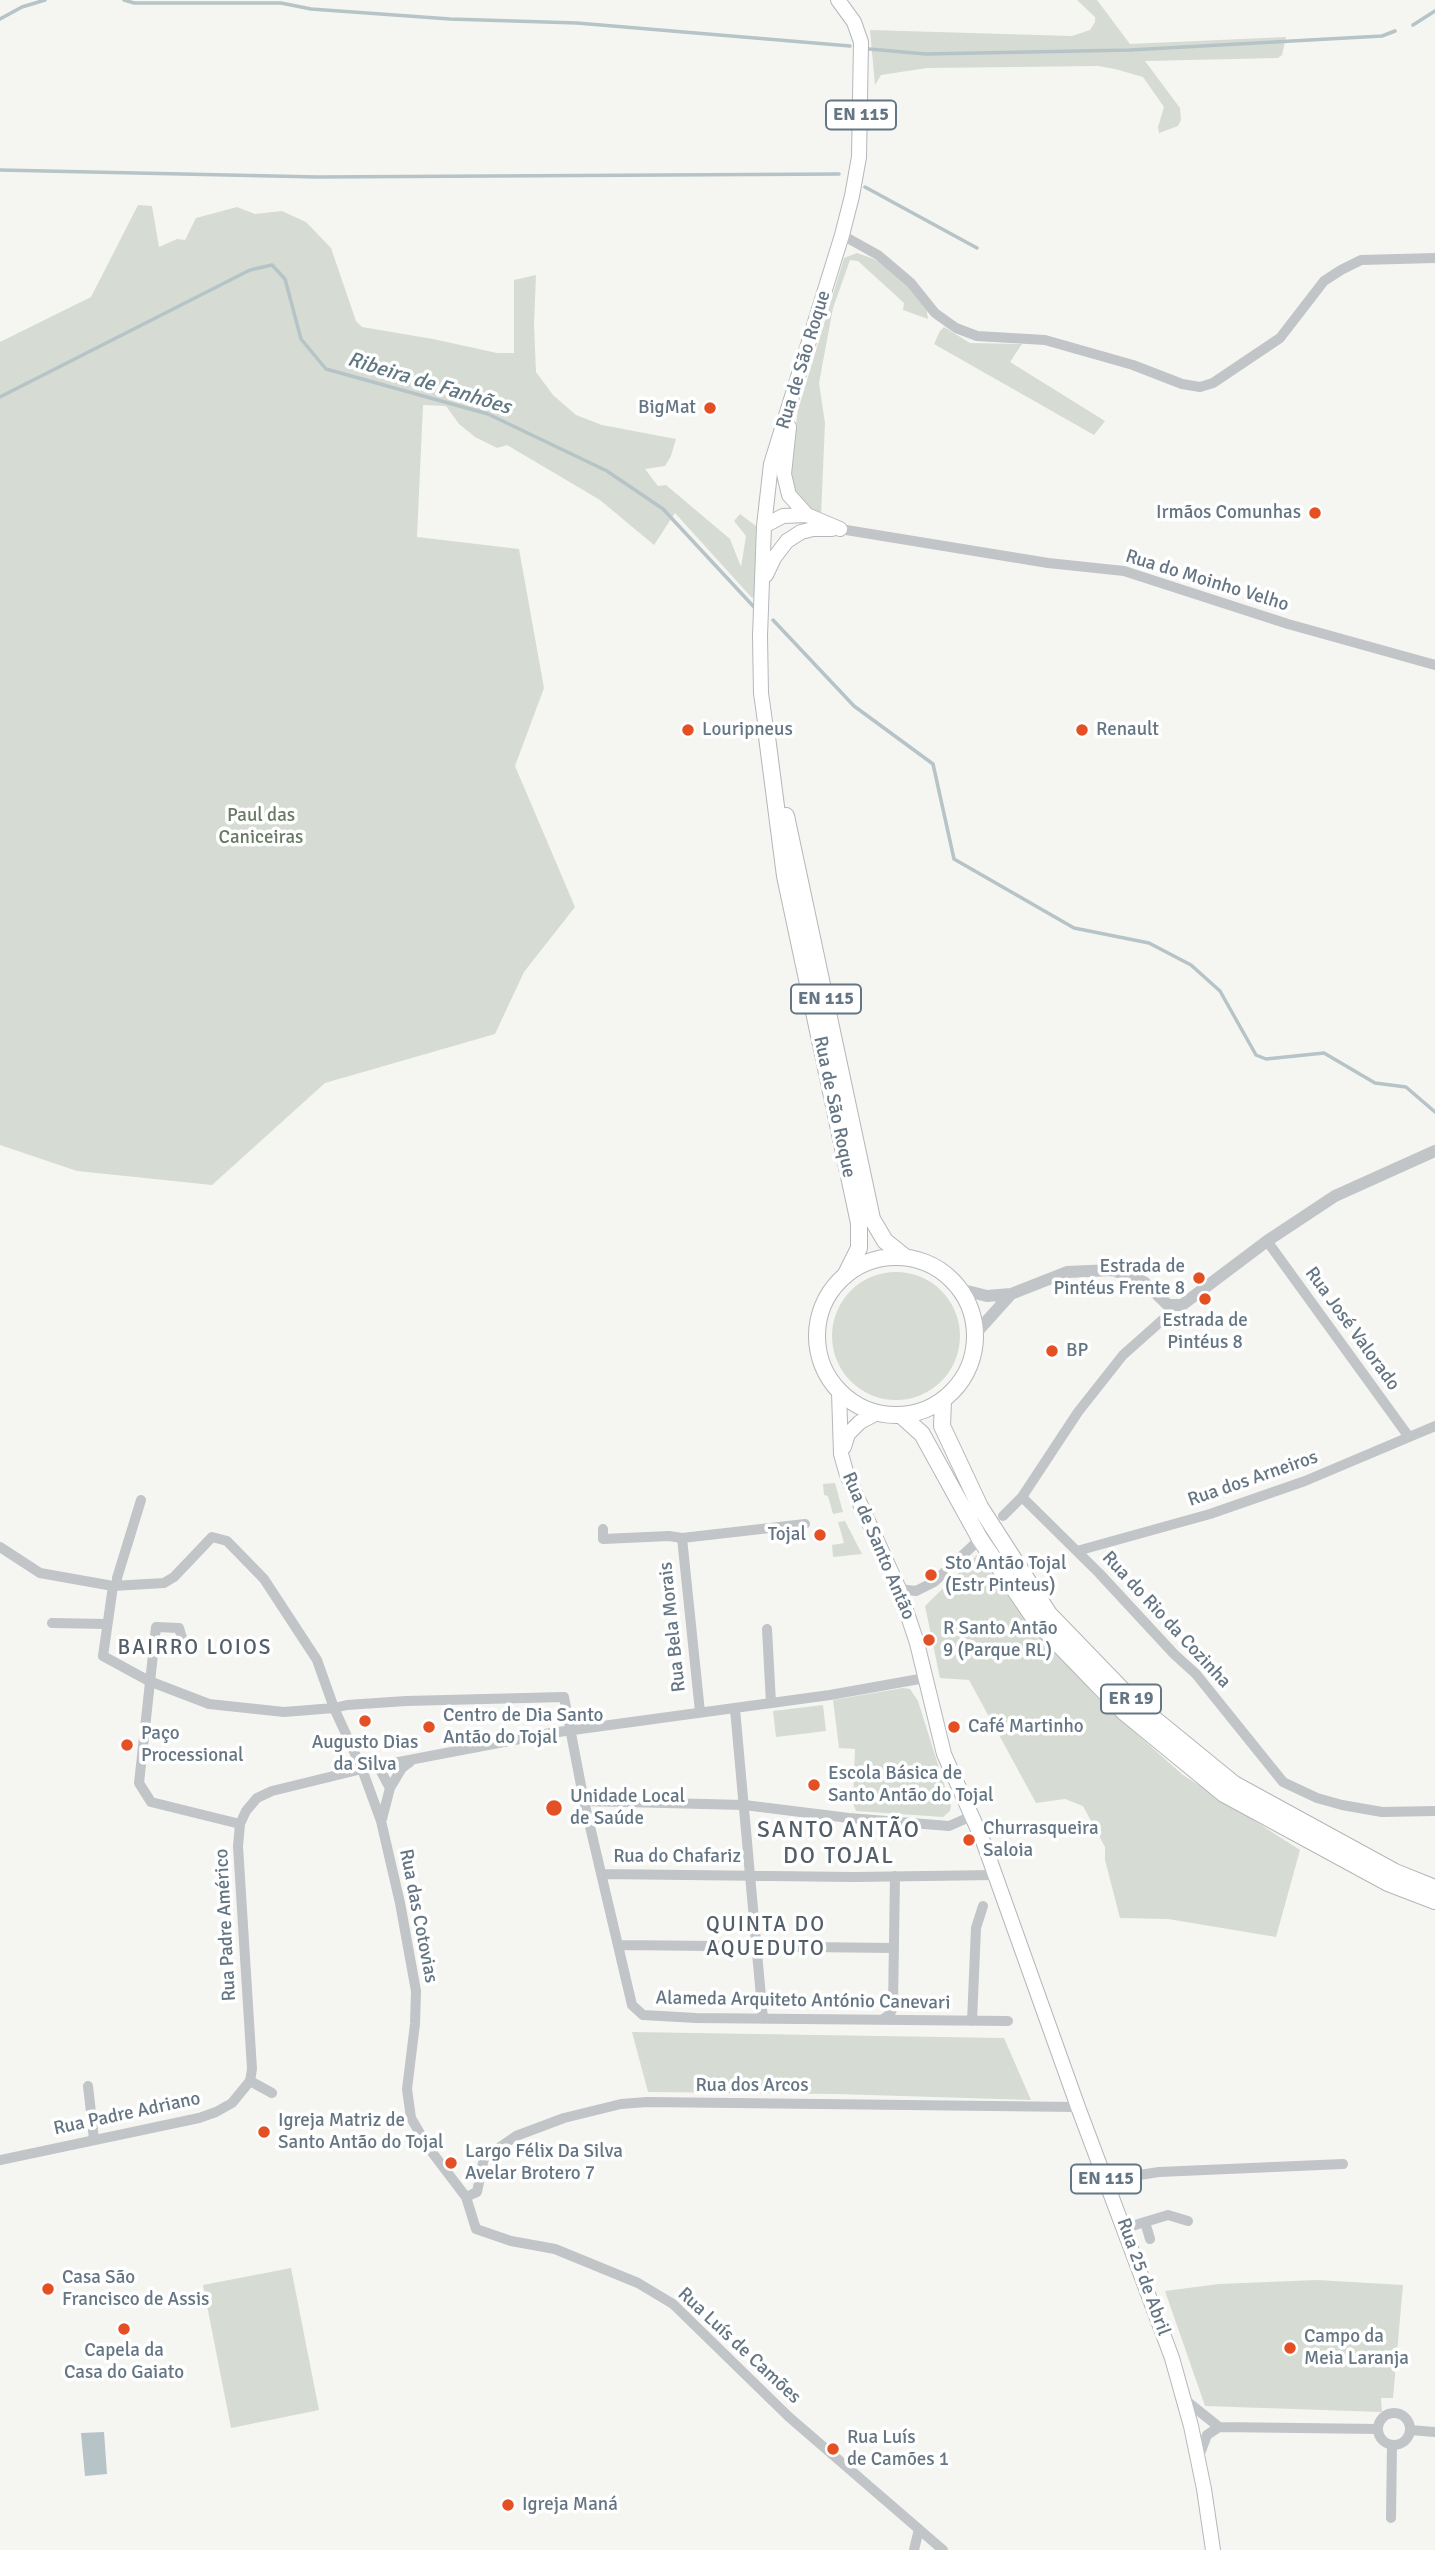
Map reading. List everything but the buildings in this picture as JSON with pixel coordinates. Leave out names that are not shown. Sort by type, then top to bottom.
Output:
[{"type":"highway","name":"Rua de São Roque","points":[[766,729],[803,890],[872,1219],[885,1241],[905,1257]]},
{"type":"highway","name":"Rua de São Roque","points":[[766,729],[785,876],[859,1223],[859,1248],[845,1276]]},
{"type":"highway","points":[[905,1257],[931,1264],[953,1280],[968,1303],[976,1333],[973,1356],[962,1381],[943,1401],[923,1411],[902,1416],[877,1413],[856,1404],[839,1391],[823,1366],[817,1342],[819,1317],[829,1294],[845,1276],[863,1264],[883,1258],[905,1257]]},
{"type":"highway","name":"ER 19","points":[[943,1401],[942,1426],[987,1518],[1049,1614],[1136,1704],[1234,1784],[1395,1872],[1435,1888]]},
{"type":"highway","name":"ER 19","points":[[902,1416],[922,1434],[980,1539],[1036,1621],[1124,1713],[1224,1794],[1388,1883],[1435,1902]]},
{"type":"main road","name":"Rua de São Roque","points":[[766,729],[761,693],[760,636],[764,526],[771,464],[842,235],[859,157],[861,43],[854,22],[838,0]]},
{"type":"main road","points":[[788,413],[790,433],[784,474],[789,495],[807,515],[840,529]]},
{"type":"main road","points":[[764,526],[783,516],[807,515]]},
{"type":"main road","points":[[763,583],[774,558],[787,541],[813,528],[840,529]]},
{"type":"main road","name":"EN 115","points":[[839,1391],[841,1454]]},
{"type":"main road","points":[[841,1454],[848,1434],[860,1422],[877,1413]]},
{"type":"main road","name":"Rua de Santo Antão","points":[[841,1454],[856,1496],[899,1589],[925,1678]]},
{"type":"main road","name":"EN 115","points":[[925,1678],[944,1755],[972,1815]]},
{"type":"main road","name":"Rua 25 de Abril","points":[[972,1815],[1172,2358],[1191,2426],[1213,2550]]},
{"type":"street","points":[[842,235],[878,255],[911,283],[935,313],[956,328],[978,336],[1045,340],[1133,365],[1182,384],[1200,387],[1213,383],[1280,338],[1324,281],[1341,270],[1362,260],[1435,258]]},
{"type":"street","name":"Rua do Moinho Velho","points":[[840,529],[1048,563],[1124,571],[1275,620],[1435,665]]},
{"type":"street","points":[[959,1289],[987,1296],[1011,1294],[1067,1272],[1113,1270],[1144,1282],[1165,1303],[1178,1306],[1267,1241],[1335,1196],[1433,1152]]},
{"type":"street","name":"Rua José Valorado","points":[[1267,1241],[1409,1437]]},
{"type":"street","points":[[976,1333],[1011,1294]]},
{"type":"street","points":[[1003,1516],[1022,1497],[1078,1412],[1123,1355],[1168,1315],[1171,1306]]},
{"type":"street","name":"Rua dos Arneiros","points":[[1077,1551],[1210,1514],[1305,1481],[1435,1426]]},
{"type":"street","name":"Rua do Rio da Cozinha","points":[[1022,1497],[1196,1674],[1283,1782],[1317,1798],[1342,1805],[1382,1811],[1435,1811]]},
{"type":"street","points":[[141,1500],[115,1586],[103,1656],[149,1681],[209,1704],[284,1712],[334,1708]]},
{"type":"street","points":[[603,1529],[603,1539],[669,1536],[682,1538],[805,1524]]},
{"type":"street","name":"Rua das Cotovias","points":[[115,1586],[164,1583],[174,1577],[212,1537],[228,1541],[264,1579],[317,1660],[381,1821],[400,1903],[416,1991],[407,2089],[411,2118],[428,2147],[466,2197]]},
{"type":"street","name":"Rua Bela Morais","points":[[682,1538],[700,1712]]},
{"type":"street","points":[[899,1589],[916,1591],[934,1582],[980,1539]]},
{"type":"street","points":[[0,1547],[40,1573],[96,1585],[115,1586]]},
{"type":"street","points":[[52,1623],[107,1624]]},
{"type":"street","points":[[181,1638],[179,1628],[156,1627],[139,1783],[151,1802],[240,1824]]},
{"type":"street","points":[[767,1629],[771,1703]]},
{"type":"street","name":"Rua Padre Américo","points":[[250,2081],[252,2069],[238,1846],[240,1824],[257,1798],[272,1791],[362,1769],[569,1730],[735,1709],[925,1678]]},
{"type":"street","name":"Alameda Arquiteto António Canevari","points":[[334,1708],[406,1701],[564,1697],[584,1801],[632,2005],[638,2013],[696,2018],[1008,2021]]},
{"type":"street","points":[[735,1709],[763,2019]]},
{"type":"street","name":"Rua das Cotovias","points":[[381,1821],[390,1788],[402,1768],[413,1759]]},
{"type":"street","points":[[377,1766],[390,1788]]},
{"type":"street","points":[[584,1801],[744,1805],[849,1818],[948,1826],[972,1815]]},
{"type":"street","name":"Rua do Chafariz","points":[[602,1874],[996,1875]]},
{"type":"street","points":[[882,2020],[890,2014],[892,2007],[895,1876]]},
{"type":"street","points":[[972,2021],[976,1928],[984,1906]]},
{"type":"street","points":[[620,1945],[894,1948]]},
{"type":"street","points":[[250,2081],[272,2093]]},
{"type":"street","name":"Rua Padre Adriano","points":[[0,2160],[199,2118],[232,2103],[250,2081]]},
{"type":"street","points":[[88,2086],[94,2139]]},
{"type":"street","name":"Rua dos Arcos","points":[[466,2197],[477,2192],[484,2158],[516,2136],[564,2118],[621,2104],[648,2102],[1078,2106]]},
{"type":"street","points":[[1107,2180],[1159,2172],[1343,2164]]},
{"type":"street","name":"Rua Luís de Camões","points":[[466,2197],[475,2229],[511,2241],[555,2249],[638,2283],[673,2304],[789,2417],[943,2550]]},
{"type":"street","points":[[1125,2228],[1168,2215],[1188,2221]]},
{"type":"street","points":[[1145,2222],[1150,2239]]},
{"type":"street","points":[[1183,2399],[1216,2425]]},
{"type":"street","points":[[1393,2413],[1408,2420],[1410,2430],[1404,2441],[1392,2445],[1382,2439],[1378,2429],[1383,2417],[1393,2413]]},
{"type":"street","points":[[1191,2426],[1196,2423],[1378,2429]]},
{"type":"street","points":[[1198,2460],[1207,2435],[1216,2425]]},
{"type":"street","points":[[1191,2426],[1207,2435]]},
{"type":"street","points":[[1410,2430],[1435,2432]]},
{"type":"street","points":[[1391,2518],[1392,2445]]},
{"type":"street","points":[[914,2550],[919,2529]]},
{"type":"green space","points":[[1077,0],[1097,0],[1130,44],[1286,37],[1282,55],[1278,58],[1145,61],[1180,108],[1181,120],[1178,126],[1159,133],[1158,127],[1164,107],[1143,77],[1098,66],[927,68],[881,75],[875,85],[870,30],[1072,36],[1090,30],[1095,22],[1095,17]]},
{"type":"green space","name":"Paul das Caniceiras","points":[[138,205],[152,206],[159,247],[177,239],[185,240],[196,218],[237,207],[255,214],[282,211],[306,222],[331,248],[356,321],[362,327],[497,353],[514,353],[514,280],[536,275],[536,372],[553,395],[576,415],[602,425],[676,439],[665,466],[645,469],[658,486],[666,485],[730,539],[741,567],[746,536],[734,521],[740,514],[756,526],[755,596],[752,598],[675,513],[654,545],[600,500],[507,445],[497,448],[475,437],[459,424],[446,406],[423,405],[417,537],[519,549],[544,688],[515,766],[575,907],[524,972],[495,1034],[325,1083],[212,1185],[77,1171],[0,1145],[0,342],[91,297]]},
{"type":"green space","points":[[857,253],[874,259],[898,276],[926,305],[928,319],[903,310],[904,303],[858,261],[850,260],[833,308],[819,383],[825,423],[821,516],[799,499],[793,486],[790,466],[798,410],[844,258]]},
{"type":"green space","points":[[944,327],[970,343],[1022,344],[1010,362],[1105,421],[1094,435],[934,344]]},
{"type":"green space","points":[[896,1272],[920,1277],[941,1291],[955,1312],[960,1336],[955,1360],[941,1381],[920,1395],[896,1400],[872,1395],[851,1381],[837,1360],[832,1336],[837,1312],[851,1291],[872,1277]]},
{"type":"green space","points":[[835,1483],[843,1512],[833,1514],[828,1496],[824,1495],[823,1484]]},
{"type":"green space","points":[[845,1521],[862,1554],[833,1557],[832,1545],[844,1543],[838,1522]]},
{"type":"green space","points":[[979,1553],[1040,1635],[1106,1707],[1183,1775],[1300,1850],[1276,1937],[1168,1919],[1120,1918],[1105,1860],[1105,1847],[1083,1806],[1065,1799],[1036,1803],[969,1680],[940,1678],[925,1606]]},
{"type":"green space","points":[[910,1689],[918,1701],[951,1806],[950,1811],[943,1817],[856,1811],[853,1803],[855,1749],[839,1748],[833,1700]]},
{"type":"green space","points":[[823,1705],[826,1731],[776,1737],[773,1711]]},
{"type":"green space","points":[[632,2032],[1004,2038],[1031,2100],[648,2092]]},
{"type":"green space","points":[[291,2268],[319,2410],[231,2428],[203,2285]]},
{"type":"green space","points":[[1317,2280],[1403,2285],[1393,2398],[1381,2398],[1382,2412],[1205,2406],[1165,2291],[1219,2284]]},
{"type":"shaded area","points":[[104,2432],[107,2474],[85,2476],[81,2433]]},
{"type":"waterway","points":[[0,19],[22,7],[45,0]]},
{"type":"waterway","points":[[124,0],[134,3],[281,3],[311,9],[450,19],[577,23],[850,46]]},
{"type":"waterway","points":[[1413,25],[1435,11]]},
{"type":"waterway","points":[[869,49],[926,54],[1130,50],[1382,36],[1395,31]]},
{"type":"waterway","points":[[0,170],[318,177],[839,174]]},
{"type":"waterway","points":[[865,187],[977,248]]},
{"type":"waterway","name":"Ribeira de Fanhões","points":[[0,397],[250,270],[272,265],[285,279],[301,339],[326,369],[488,414],[607,471],[663,509],[754,607]]},
{"type":"waterway","name":"Ribeira de Fanhões","points":[[773,620],[854,706],[933,764],[954,859],[1074,928],[1149,943],[1191,965],[1220,991],[1256,1055],[1266,1059],[1324,1053],[1375,1083],[1406,1087],[1435,1112]]},
{"type":"place","name":"BigMat","points":[[710,408]]},
{"type":"place","name":"Irmãos Comunhas","points":[[1315,513]]},
{"type":"place","name":"Louripneus","points":[[688,730]]},
{"type":"place","name":"Renault","points":[[1082,730]]},
{"type":"place","name":"Estrada de Pintéus Frente 8","points":[[1199,1278]]},
{"type":"place","name":"Estrada de Pintéus 8","points":[[1205,1299]]},
{"type":"place","name":"BP","points":[[1052,1351]]},
{"type":"place","name":"Tojal","points":[[820,1535]]},
{"type":"place","name":"Sto Antão Tojal (Estr Pinteus)","points":[[931,1575]]},
{"type":"place","name":"R Santo Antão 9 (Parque RL)","points":[[929,1640]]},
{"type":"place","name":"Augusto Dias da Silva","points":[[365,1721]]},
{"type":"place","name":"Centro de Dia Santo Antão do Tojal","points":[[429,1727]]},
{"type":"place","name":"Café Martinho","points":[[954,1727]]},
{"type":"place","name":"Paço Processional","points":[[127,1745]]},
{"type":"place","name":"Escola Básica de Santo Antão do Tojal","points":[[814,1785]]},
{"type":"place","name":"Unidade Local de Saúde","points":[[554,1808]]},
{"type":"place","name":"Churrasqueira Saloia","points":[[969,1840]]},
{"type":"place","name":"Igreja Matriz de Santo Antão do Tojal","points":[[264,2132]]},
{"type":"place","name":"Largo Félix Da Silva Avelar Brotero 7","points":[[451,2163]]},
{"type":"place","name":"Casa São Francisco de Assis","points":[[48,2289]]},
{"type":"place","name":"Capela da Casa do Gaiato","points":[[124,2329]]},
{"type":"place","name":"Campo da Meia Laranja","points":[[1290,2348]]},
{"type":"place","name":"Rua Luís de Camões 1","points":[[833,2449]]},
{"type":"place","name":"Igreja Maná","points":[[508,2505]]},
{"type":"district","name":"BAIRRO LOIOS","points":[[195,1648]]},
{"type":"district","name":"SANTO ANTÃO DO TOJAL","points":[[839,1844]]},
{"type":"district","name":"QUINTA DO AQUEDUTO","points":[[766,1937]]}]
